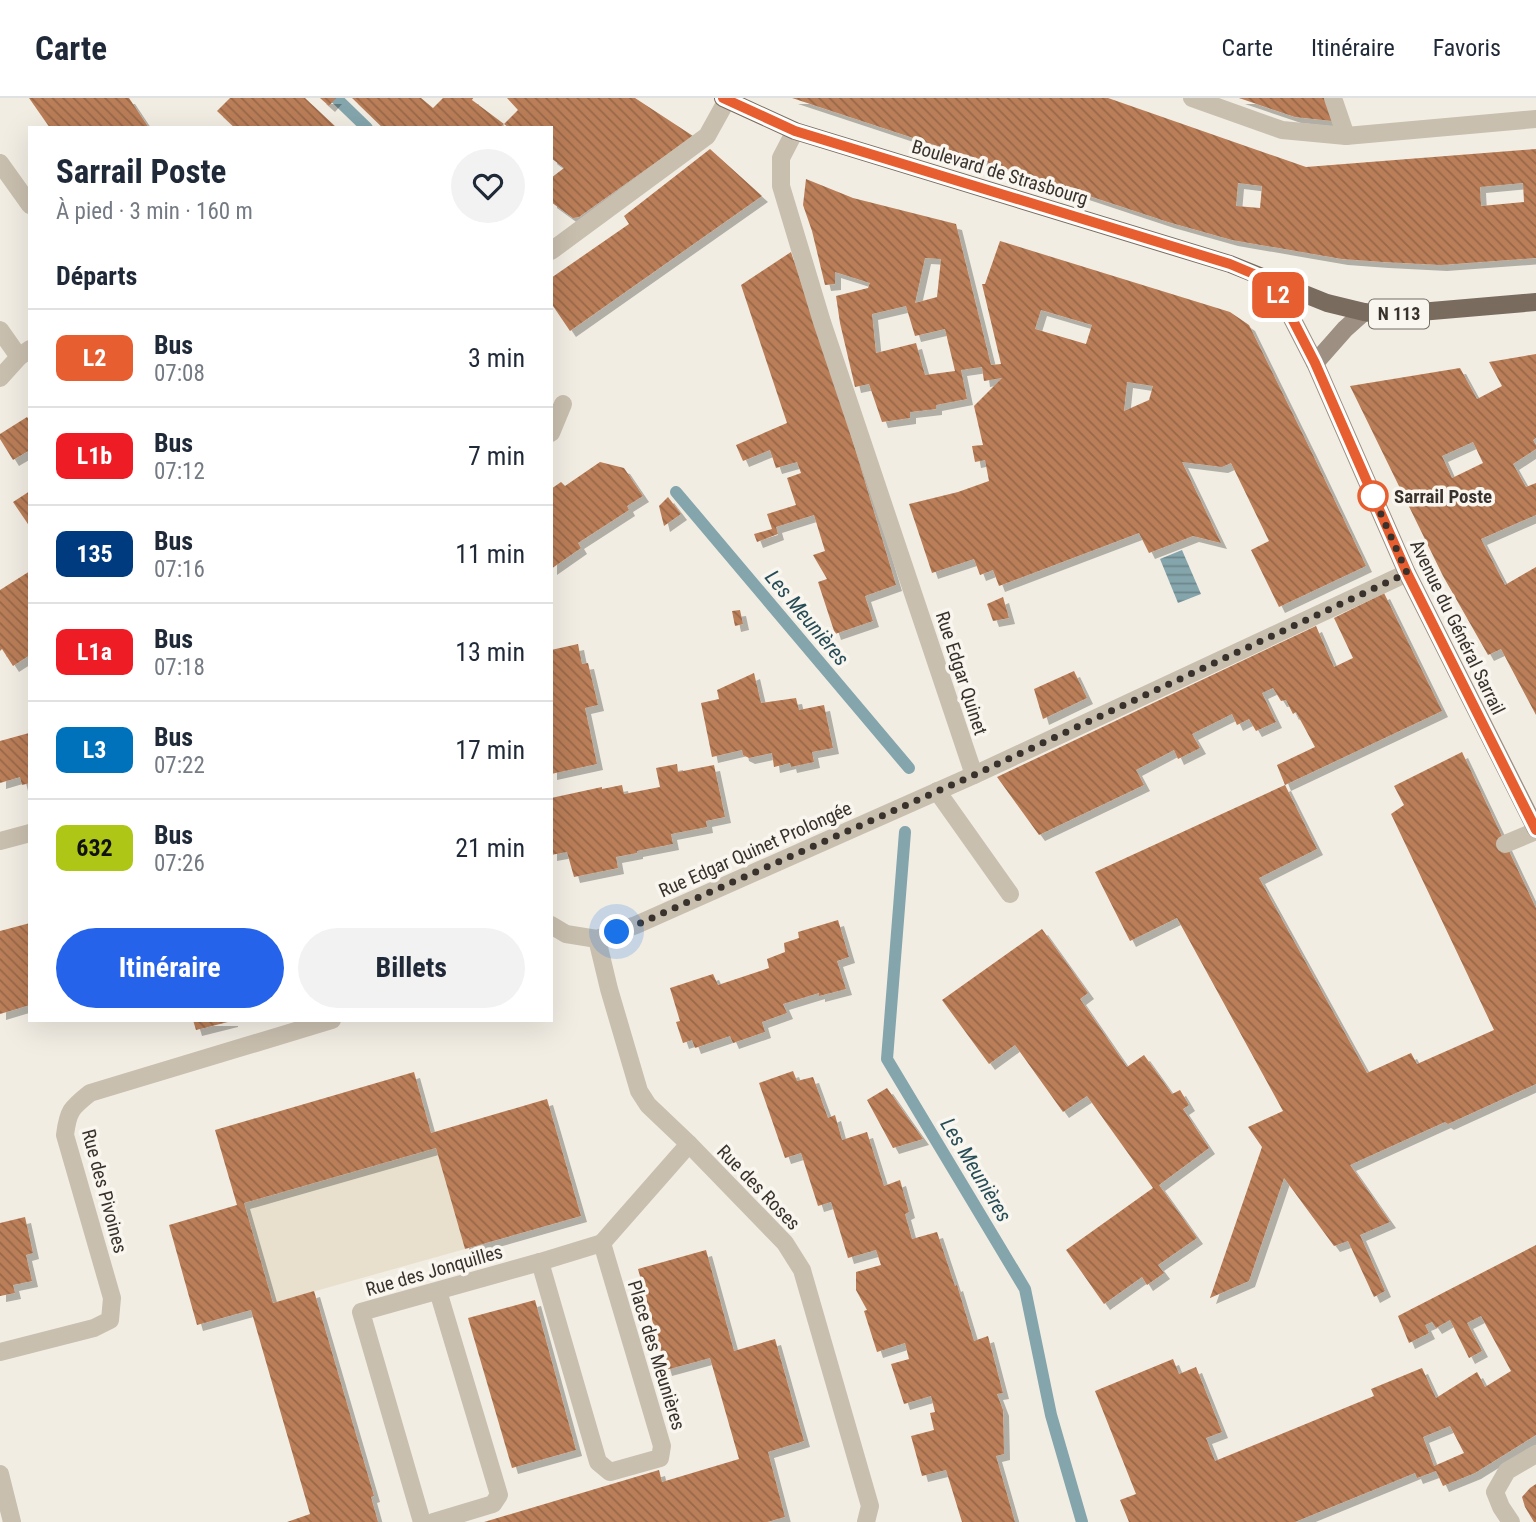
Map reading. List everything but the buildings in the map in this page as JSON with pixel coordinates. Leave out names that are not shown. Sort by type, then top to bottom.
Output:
[{"type":"main road","name":"Boulevard de Strasbourg","points":[[725,99],[795,131],[1230,264],[1268,280]]},
{"type":"main road","name":"N 113","points":[[1268,280],[1327,303],[1385,315],[1536,302]]},
{"type":"main road","name":"Avenue du Général Sarrail","points":[[1268,280],[1283,301],[1315,363],[1407,573],[1536,830]]},
{"type":"main road","points":[[1315,363],[1364,312]]},
{"type":"street","points":[[1192,98],[1282,130],[1346,136],[1536,119]]},
{"type":"street","points":[[1333,98],[1346,136]]},
{"type":"street","points":[[553,250],[707,136],[725,99]]},
{"type":"street","name":"Rue Edgar Quinet","points":[[795,131],[781,158],[781,186],[822,322],[974,775]]},
{"type":"street","points":[[0,163],[28,202]]},
{"type":"street","points":[[0,330],[24,353],[0,378]]},
{"type":"street","points":[[553,428],[563,404]]},
{"type":"street","points":[[974,775],[1407,573]]},
{"type":"street","name":"Rue Edgar Quinet Prolongée","points":[[597,939],[636,925],[974,775]]},
{"type":"street","points":[[937,791],[1010,894]]},
{"type":"street","points":[[1505,844],[1536,830]]},
{"type":"street","points":[[0,841],[28,834]]},
{"type":"street","points":[[553,926],[566,934],[597,939]]},
{"type":"street","name":"Rue des Roses","points":[[597,939],[639,1091],[648,1105],[785,1243],[802,1270],[870,1506],[866,1522]]},
{"type":"street","name":"Rue des Pivoines","points":[[0,1352],[94,1328],[110,1320],[112,1298],[65,1135],[73,1106],[90,1093],[325,1022]]},
{"type":"street","points":[[602,1242],[689,1144]]},
{"type":"street","name":"Rue des Jonquilles","points":[[422,1522],[361,1312],[602,1242]]},
{"type":"street","name":"Place des Meunières","points":[[540,1262],[598,1462],[610,1472],[660,1458],[662,1446],[602,1242]]},
{"type":"street","points":[[433,1522],[493,1504],[499,1495],[438,1291]]},
{"type":"street","points":[[1511,1522],[1495,1492],[1507,1471],[1536,1454]]},
{"type":"street","points":[[0,1474],[7,1515]]},
{"type":"shaded area","points":[[436,1148],[465,1249],[273,1303],[244,1203]]},
{"type":"water","points":[[1182,550],[1201,594],[1178,603],[1160,559]]},
{"type":"waterway","name":"Les Meunières","points":[[336,98],[365,126]]},
{"type":"waterway","name":"Les Meunières","points":[[676,492],[909,768]]},
{"type":"waterway","name":"Les Meunières","points":[[905,832],[887,1059],[1025,1289],[1051,1415],[1082,1522]]},
{"type":"bus line","name":"L2","points":[[723,98],[795,131],[1230,264],[1268,280],[1283,301],[1315,363],[1407,573],[1536,830]]},
{"type":"place","name":"Sarrail Poste","points":[[1373,496]]},
{"type":"route","points":[[617,932],[974,775],[1407,573],[1373,496]]}]
